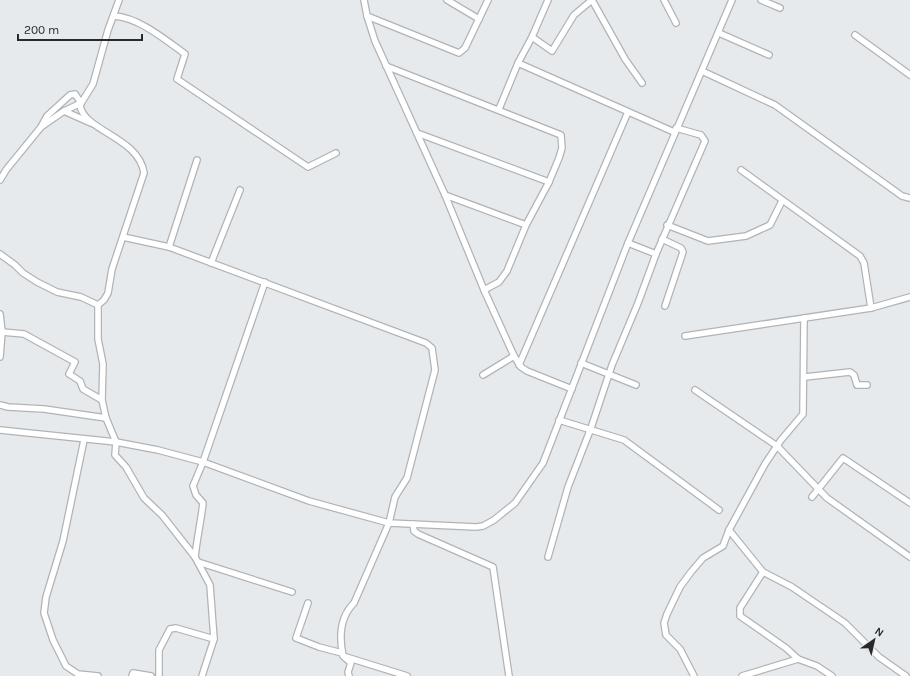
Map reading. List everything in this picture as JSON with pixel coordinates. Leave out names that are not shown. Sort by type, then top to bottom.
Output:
[{"type":"street","points":[[0,180],[6,170],[42,127],[64,111],[81,102],[93,84],[108,30],[119,0]]},
{"type":"street","points":[[364,0],[367,16],[386,66],[445,195],[484,290],[514,356],[519,365],[533,375],[572,389]]},
{"type":"street","points":[[447,0],[479,19]]},
{"type":"street","points":[[367,16],[459,53],[465,48],[488,0]]},
{"type":"street","points":[[499,110],[518,63],[532,37],[548,0]]},
{"type":"street","points":[[532,37],[552,51],[574,15],[592,0],[625,59],[642,83]]},
{"type":"street","points":[[664,0],[676,23]]},
{"type":"street","points":[[0,430],[84,440],[116,442],[203,462],[309,501],[389,523],[476,527],[484,526],[515,503],[543,463],[628,242],[732,0]]},
{"type":"street","points":[[760,0],[780,8]]},
{"type":"street","points":[[114,16],[124,16],[151,29],[185,54],[177,79],[308,167],[336,153]]},
{"type":"street","points":[[719,33],[769,55]]},
{"type":"street","points":[[855,36],[910,75]]},
{"type":"street","points":[[518,63],[628,112],[675,130],[701,135],[705,141],[662,239],[609,374],[591,428],[568,487],[548,558]]},
{"type":"street","points":[[386,66],[561,135],[562,148],[549,182],[526,225],[503,278],[484,290]]},
{"type":"street","points":[[702,72],[775,105],[902,196],[910,198]]},
{"type":"street","points":[[42,127],[46,116],[70,95],[75,94],[81,102],[82,112],[97,126],[133,151],[143,167],[143,176],[112,269],[108,292],[104,300],[98,305],[97,331],[103,364],[102,400],[106,418],[116,442],[116,455],[126,467],[144,498],[162,515],[197,559],[210,584],[214,640],[202,676]]},
{"type":"street","points":[[64,111],[97,126]]},
{"type":"street","points":[[519,365],[628,112]]},
{"type":"street","points":[[417,133],[549,182]]},
{"type":"street","points":[[169,247],[197,160]]},
{"type":"street","points":[[741,170],[860,256],[864,263],[871,308]]},
{"type":"street","points":[[211,263],[240,190]]},
{"type":"street","points":[[445,195],[526,225]]},
{"type":"street","points":[[668,225],[708,241],[746,236],[770,224],[782,201]]},
{"type":"street","points":[[123,237],[169,247],[426,343],[432,348],[435,370],[407,478],[395,498],[389,523],[354,603],[346,614],[341,629],[343,654],[351,663],[348,672],[349,676]]},
{"type":"street","points":[[662,239],[680,248],[683,252],[665,306]]},
{"type":"street","points":[[628,242],[656,254]]},
{"type":"street","points":[[0,254],[15,265],[22,274],[37,282],[57,292],[81,297],[98,305]]},
{"type":"street","points":[[197,559],[197,532],[200,526],[203,503],[196,495],[192,486],[203,462],[265,282]]},
{"type":"street","points":[[685,336],[871,308],[910,297]]},
{"type":"street","points":[[0,314],[2,332],[0,357]]},
{"type":"street","points":[[694,676],[680,650],[666,635],[664,623],[680,587],[703,558],[723,546],[729,530],[765,464],[777,446],[803,414],[805,377],[804,318]]},
{"type":"street","points":[[2,332],[24,334],[75,362],[69,374],[80,381],[83,390],[102,400]]},
{"type":"street","points":[[483,375],[514,356]]},
{"type":"street","points":[[581,363],[636,385]]},
{"type":"street","points":[[805,377],[850,372],[854,374],[857,385],[867,385]]},
{"type":"street","points":[[695,390],[777,446],[797,464],[826,498],[910,557]]},
{"type":"street","points":[[0,405],[8,407],[44,409],[106,418]]},
{"type":"street","points":[[559,420],[591,428],[624,440],[719,510]]},
{"type":"street","points":[[84,440],[65,529],[46,597],[44,613],[53,640],[66,666],[78,674],[98,676]]},
{"type":"street","points":[[812,497],[843,458],[910,503]]},
{"type":"street","points":[[413,524],[414,531],[418,534],[492,567],[509,676]]},
{"type":"street","points":[[729,530],[762,572],[792,587],[845,623],[880,656],[906,676]]},
{"type":"street","points":[[197,559],[292,592]]},
{"type":"street","points":[[762,572],[740,608],[740,616],[745,622],[786,648],[798,659],[817,666],[832,676]]},
{"type":"street","points":[[308,603],[296,638],[407,676]]},
{"type":"street","points":[[159,676],[159,650],[170,629],[176,628],[214,640]]},
{"type":"street","points":[[742,676],[798,659]]},
{"type":"street","points":[[132,676],[133,674],[151,676]]}]
